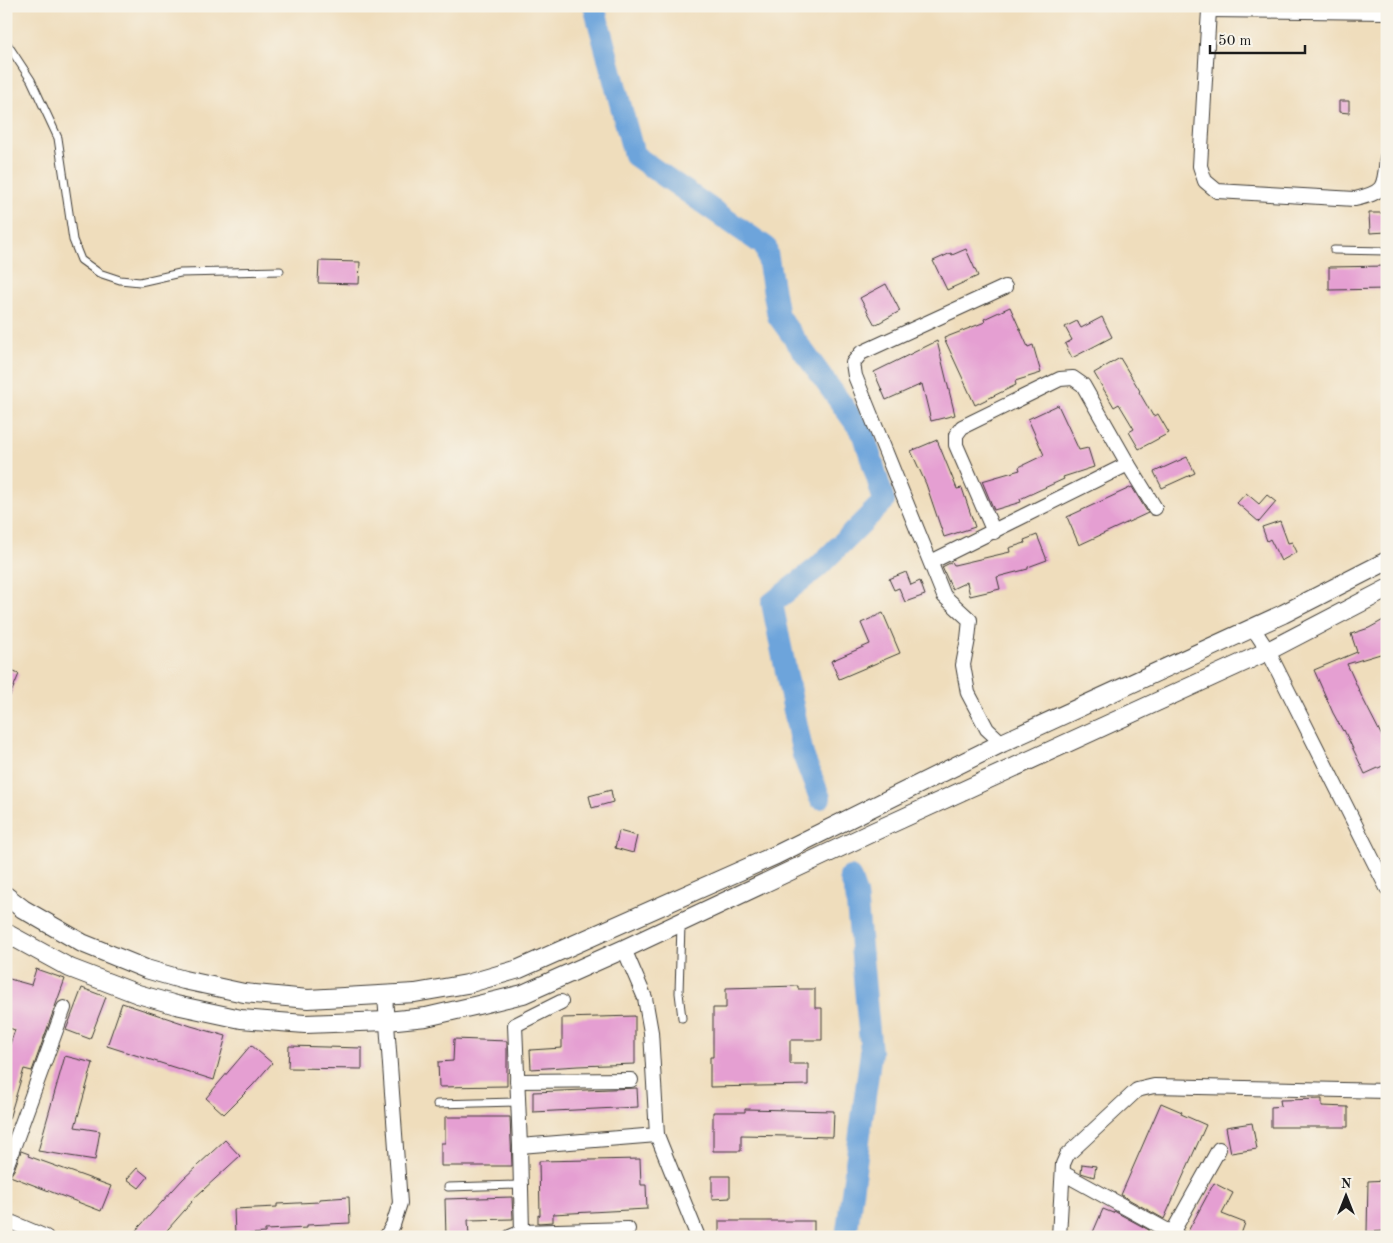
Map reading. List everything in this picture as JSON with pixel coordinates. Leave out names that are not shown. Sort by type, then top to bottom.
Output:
[{"type":"street","points":[[1387,12],[1348,9],[1207,8],[1200,166],[1205,181],[1217,191],[1355,199],[1374,194],[1386,178],[1387,157]]},
{"type":"street","points":[[1002,743],[987,728],[968,693],[963,665],[970,620],[944,596],[854,376],[853,363],[862,353],[1004,287]]},
{"type":"street","points":[[994,532],[956,445],[956,435],[962,428],[1060,379],[1073,378],[1083,385],[1155,508]]},
{"type":"street","points":[[931,562],[1128,464]]},
{"type":"street","points":[[6,896],[23,909],[82,943],[146,969],[184,980],[244,993],[308,999],[385,996],[467,984],[519,969],[776,855],[1002,743],[1252,628],[1371,570],[1387,560]]},
{"type":"street","points":[[6,933],[70,968],[138,994],[176,1005],[241,1019],[305,1024],[387,1021],[426,1017],[523,994],[1268,651],[1387,589]]},
{"type":"street","points":[[1252,628],[1268,651],[1387,888]]},
{"type":"street","points":[[624,948],[645,998],[651,1032],[657,1135],[698,1237]]},
{"type":"street","points":[[385,996],[397,1136],[400,1203],[393,1225],[386,1237]]},
{"type":"street","points":[[561,1002],[515,1025],[520,1146],[520,1184],[516,1234],[628,1229]]},
{"type":"street","points":[[6,1167],[64,1008]]},
{"type":"street","points":[[517,1081],[631,1080]]},
{"type":"street","points":[[1059,1237],[1062,1173],[1067,1155],[1137,1090],[1145,1087],[1387,1091]]},
{"type":"street","points":[[520,1146],[657,1135]]},
{"type":"street","points":[[1062,1173],[1176,1235],[1219,1149]]},
{"type":"street","points":[[6,1220],[46,1237]]},
{"type":"lane","points":[[6,42],[31,80],[58,138],[73,240],[82,260],[100,273],[120,280],[140,282],[180,273],[280,271]]},
{"type":"lane","points":[[1334,250],[1387,251]]},
{"type":"lane","points":[[681,921],[679,993],[682,1018]]},
{"type":"lane","points":[[437,1104],[517,1102]]},
{"type":"lane","points":[[448,1187],[520,1184]]},
{"type":"building","points":[[1339,101],[1349,101],[1349,113],[1339,112]]},
{"type":"building","points":[[1369,213],[1387,213],[1387,232],[1370,233]]},
{"type":"building","points":[[966,249],[978,276],[947,290],[933,261]]},
{"type":"building","points":[[319,261],[360,262],[359,284],[318,283]]},
{"type":"building","points":[[1387,266],[1387,289],[1329,290],[1329,267]]},
{"type":"building","points":[[886,284],[900,311],[875,325],[860,298]]},
{"type":"building","points":[[1010,307],[1028,347],[1033,345],[1041,373],[1015,381],[1016,385],[975,405],[944,338],[985,322],[984,319]]},
{"type":"building","points":[[1102,317],[1112,337],[1072,358],[1065,344],[1072,340],[1065,327],[1077,321],[1081,328]]},
{"type":"building","points":[[937,341],[955,415],[931,421],[922,384],[886,400],[874,372]]},
{"type":"building","points":[[1120,358],[1153,416],[1158,414],[1169,433],[1139,449],[1129,432],[1134,429],[1119,404],[1114,407],[1094,373]]},
{"type":"building","points":[[1058,405],[1079,450],[1088,448],[1094,467],[1063,477],[1064,479],[1020,499],[1021,502],[994,510],[982,481],[1020,470],[1019,467],[1044,455],[1028,419]]},
{"type":"building","points":[[937,440],[957,489],[962,488],[975,527],[944,537],[926,484],[911,451]]},
{"type":"building","points":[[1187,457],[1195,473],[1162,488],[1154,472]]},
{"type":"building","points":[[1132,487],[1148,513],[1079,545],[1067,517]]},
{"type":"building","points":[[1246,493],[1259,504],[1267,495],[1276,502],[1259,522],[1237,503]]},
{"type":"building","points":[[1280,521],[1288,543],[1292,542],[1297,552],[1281,561],[1270,539],[1267,541],[1262,527]]},
{"type":"building","points":[[1037,535],[1047,560],[1028,567],[1028,569],[997,577],[1000,589],[970,596],[967,582],[952,589],[942,567],[952,562],[954,565],[1010,552],[1009,548],[1025,543],[1024,540]]},
{"type":"building","points":[[906,572],[911,585],[920,581],[925,595],[905,602],[899,588],[894,590],[889,579]]},
{"type":"building","points":[[883,613],[900,653],[839,679],[831,661],[870,644],[861,623]]},
{"type":"building","points":[[1387,618],[1387,652],[1347,664],[1387,746],[1387,764],[1365,774],[1344,730],[1333,713],[1314,670],[1357,652],[1351,634],[1369,628]]},
{"type":"building","points":[[6,669],[19,674],[6,705]]},
{"type":"building","points":[[611,790],[613,802],[592,808],[589,796]]},
{"type":"building","points":[[619,831],[637,836],[633,853],[615,848]]},
{"type":"building","points":[[36,969],[65,979],[32,1071],[24,1069],[9,1119],[6,1119],[6,1055],[15,1030],[6,1027],[6,978],[31,985]]},
{"type":"building","points":[[798,986],[798,989],[815,989],[815,1008],[822,1008],[822,1040],[790,1040],[790,1064],[808,1064],[808,1085],[710,1087],[710,1057],[713,1057],[713,1008],[726,1008],[726,988]]},
{"type":"building","points":[[82,988],[106,997],[90,1039],[66,1030]]},
{"type":"building","points":[[122,1003],[226,1036],[214,1080],[107,1046]]},
{"type":"building","points":[[635,1016],[635,1064],[531,1069],[530,1050],[562,1048],[562,1018]]},
{"type":"building","points":[[454,1039],[507,1041],[507,1086],[439,1087],[438,1062],[453,1061]]},
{"type":"building","points":[[251,1045],[272,1063],[224,1114],[206,1098]]},
{"type":"building","points":[[289,1046],[362,1048],[362,1069],[288,1068]]},
{"type":"building","points":[[65,1056],[93,1063],[75,1127],[100,1131],[95,1160],[38,1151]]},
{"type":"building","points":[[637,1088],[638,1107],[533,1112],[533,1092]]},
{"type":"building","points":[[1322,1099],[1322,1106],[1348,1107],[1348,1127],[1271,1127],[1271,1107],[1281,1106],[1280,1100]]},
{"type":"building","points":[[1161,1103],[1206,1125],[1164,1219],[1121,1195]]},
{"type":"building","points":[[745,1109],[834,1111],[833,1137],[741,1135],[741,1151],[713,1151],[713,1112],[745,1112]]},
{"type":"building","points":[[445,1117],[510,1117],[512,1166],[441,1166],[441,1143],[445,1143]]},
{"type":"building","points":[[1252,1123],[1257,1149],[1231,1153],[1226,1127]]},
{"type":"building","points":[[225,1140],[240,1156],[191,1201],[161,1237],[130,1237],[183,1179]]},
{"type":"building","points":[[21,1151],[29,1154],[28,1156],[111,1186],[101,1211],[10,1176]]},
{"type":"building","points":[[640,1159],[641,1185],[646,1185],[647,1209],[553,1214],[553,1222],[538,1223],[538,1215],[540,1216],[539,1161]]},
{"type":"building","points":[[1082,1164],[1096,1166],[1094,1177],[1081,1173]]},
{"type":"building","points":[[137,1168],[148,1177],[139,1188],[127,1179]]},
{"type":"building","points":[[712,1176],[730,1176],[730,1198],[712,1199]]},
{"type":"building","points":[[1387,1180],[1387,1231],[1367,1232],[1368,1181]]},
{"type":"building","points":[[1214,1183],[1233,1193],[1222,1214],[1245,1223],[1240,1237],[1217,1237],[1210,1234],[1209,1237],[1194,1237],[1187,1233]]},
{"type":"building","points":[[349,1197],[350,1223],[307,1225],[307,1228],[265,1230],[265,1233],[235,1235],[234,1209],[277,1207],[277,1204],[319,1202],[319,1199]]},
{"type":"building","points":[[512,1197],[513,1219],[468,1220],[469,1237],[446,1237],[445,1199]]},
{"type":"building","points":[[1103,1209],[1113,1213],[1114,1211],[1149,1230],[1146,1237],[1091,1237]]},
{"type":"building","points":[[719,1221],[814,1221],[814,1237],[719,1237]]},
{"type":"waterway","points":[[594,6],[634,155],[766,247],[778,316],[864,435],[884,501],[818,567],[772,603],[803,755],[820,798]]},
{"type":"waterway","points":[[846,1237],[871,1052],[856,894],[850,877]]}]
